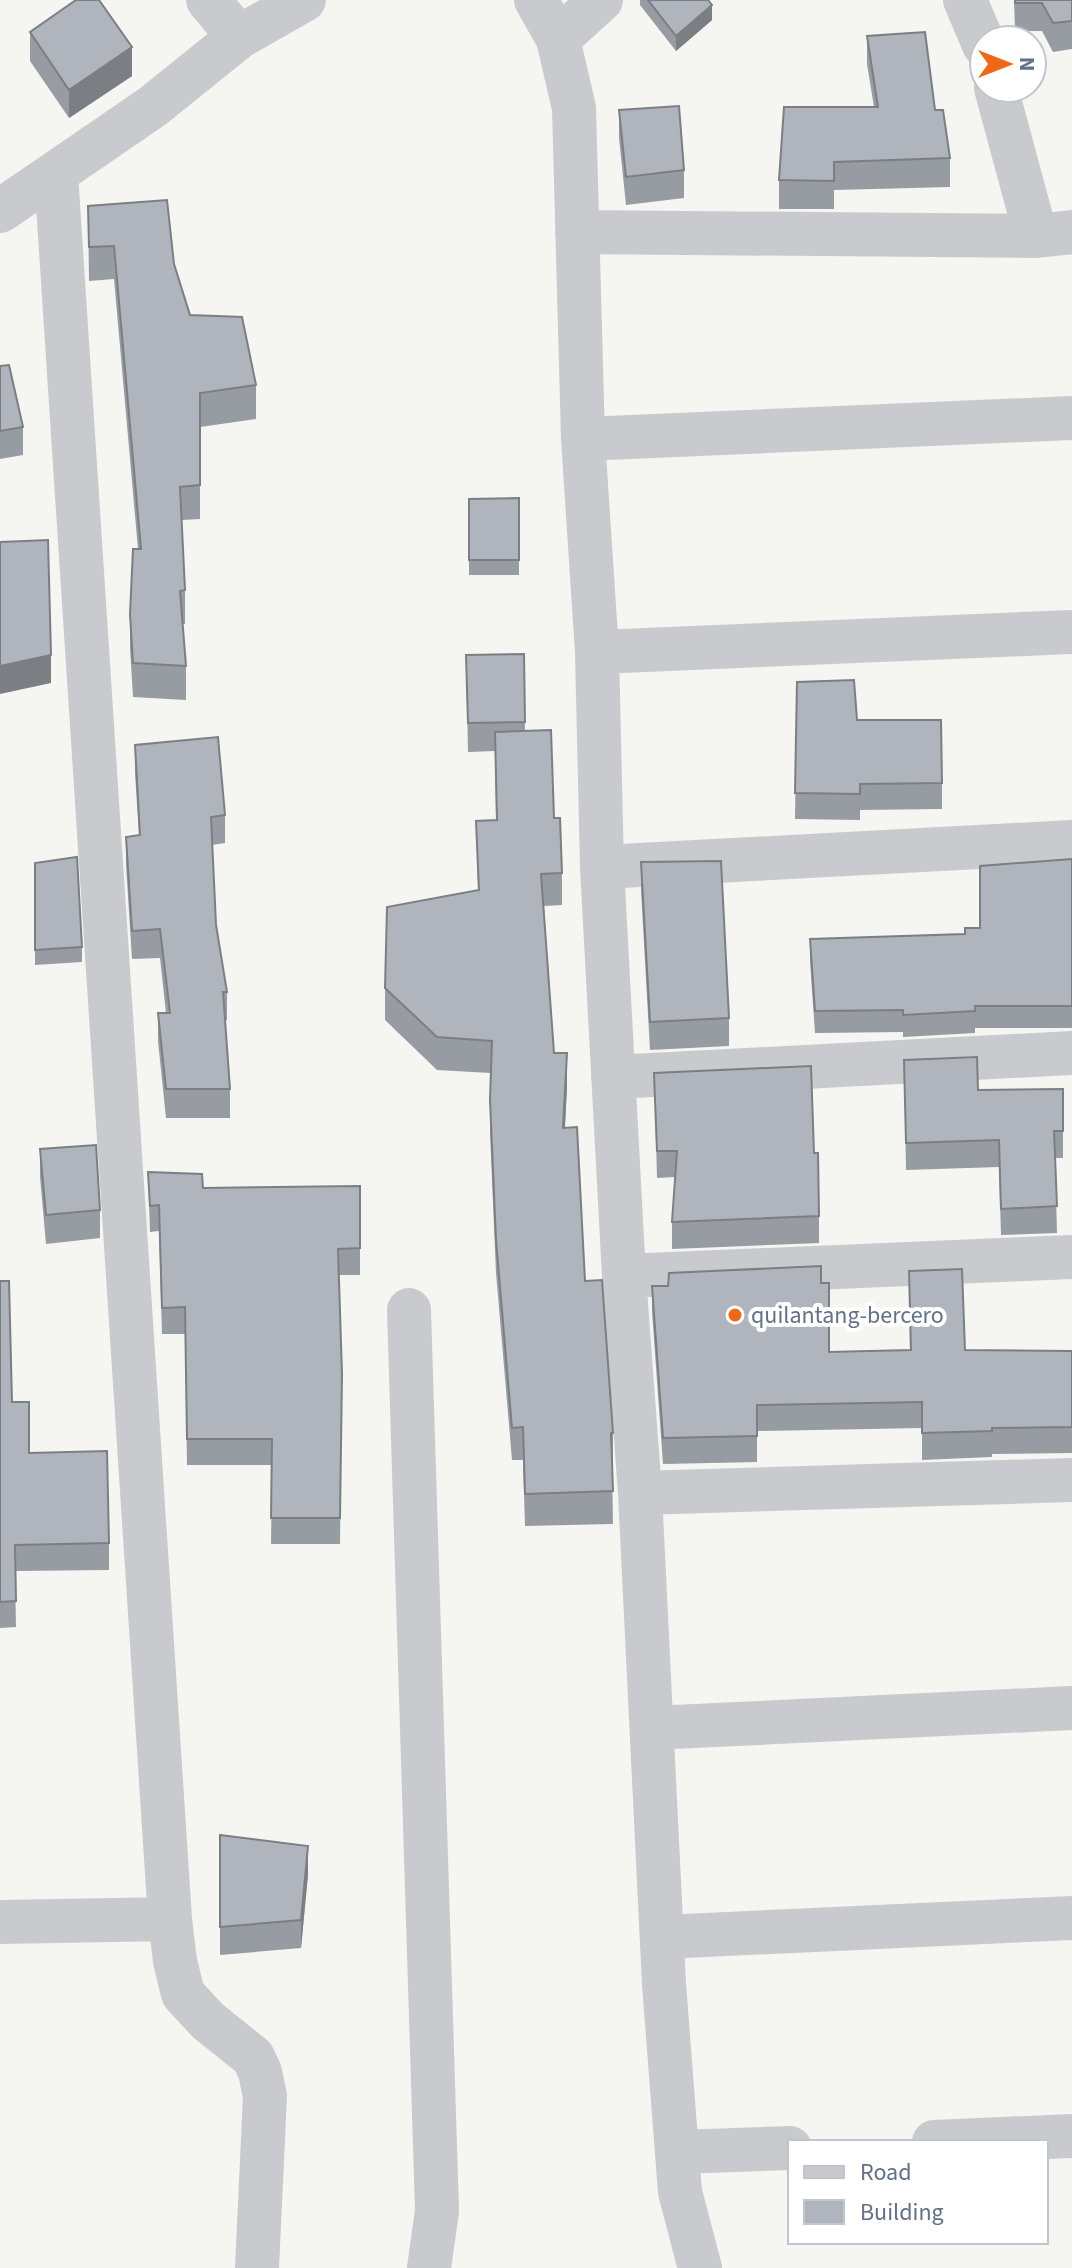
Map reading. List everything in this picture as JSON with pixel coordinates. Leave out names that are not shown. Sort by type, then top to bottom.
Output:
[{"type":"street","points":[[208,0],[239,37]]},
{"type":"street","points":[[3,204],[56,174],[152,107],[239,37],[304,0]]},
{"type":"street","points":[[536,0],[558,39],[574,108],[583,439],[597,652],[602,867],[624,1276],[640,1493],[662,1937],[680,2192],[700,2268]]},
{"type":"street","points":[[558,39],[601,0]]},
{"type":"street","points":[[965,0],[975,24]]},
{"type":"street","points":[[577,232],[1054,234],[1002,104]]},
{"type":"street","points":[[56,174],[170,1919],[183,1994],[208,2021],[253,2057],[260,2072],[265,2096],[257,2268]]},
{"type":"street","points":[[583,439],[1072,418]]},
{"type":"street","points":[[597,652],[1072,632]]},
{"type":"street","points":[[602,867],[1072,842]]},
{"type":"street","points":[[613,1077],[1072,1053]]},
{"type":"street","points":[[624,1276],[1072,1257]]},
{"type":"street","points":[[409,1310],[437,2211],[429,2268]]},
{"type":"street","points":[[640,1493],[1072,1480]]},
{"type":"street","points":[[652,1728],[1072,1708]]},
{"type":"street","points":[[662,1937],[1072,1918]]},
{"type":"street","points":[[0,1922],[170,1919]]},
{"type":"street","points":[[980,2140],[1072,2136]]},
{"type":"street","points":[[677,2152],[788,2148]]},
{"type":"building","points":[[76,0],[99,0],[132,47],[69,90],[30,32]]},
{"type":"building","points":[[648,0],[708,0],[712,5],[676,36]]},
{"type":"building","points":[[1015,0],[1072,0],[1072,21],[1053,23],[1042,3],[1015,3]]},
{"type":"building","points":[[925,32],[935,110],[943,110],[950,158],[834,162],[834,181],[779,180],[784,107],[878,107],[867,36]]},
{"type":"building","points":[[679,106],[684,170],[626,177],[619,110]]},
{"type":"building","points":[[167,200],[174,264],[190,315],[242,317],[256,385],[200,393],[200,485],[180,487],[185,590],[180,591],[186,666],[133,663],[130,614],[133,549],[141,549],[114,246],[89,247],[88,206]]},
{"type":"building","points":[[9,365],[23,427],[0,431],[0,366]]},
{"type":"building","points":[[519,498],[519,560],[469,560],[469,499]]},
{"type":"building","points":[[48,540],[51,655],[0,666],[0,542]]},
{"type":"building","points":[[524,654],[525,722],[468,723],[466,655]]},
{"type":"building","points":[[854,680],[857,720],[941,720],[942,783],[860,784],[860,794],[795,793],[797,682]]},
{"type":"building","points":[[551,730],[554,818],[560,818],[562,873],[541,874],[554,1053],[567,1053],[563,1128],[577,1127],[585,1281],[602,1280],[613,1433],[613,1491],[525,1494],[523,1427],[512,1428],[496,1240],[490,1100],[492,1041],[437,1037],[385,988],[387,907],[479,890],[476,821],[497,820],[495,732]]},
{"type":"building","points":[[218,737],[225,815],[211,817],[216,925],[227,992],[223,992],[230,1089],[166,1089],[158,1013],[170,1013],[160,929],[132,931],[126,837],[140,835],[135,745]]},
{"type":"building","points":[[77,857],[82,947],[35,950],[35,863]]},
{"type":"building","points":[[1072,859],[1072,1006],[975,1006],[975,1011],[903,1015],[903,1010],[815,1011],[810,939],[965,934],[965,928],[980,928],[980,866]]},
{"type":"building","points":[[721,861],[729,1018],[650,1022],[641,862]]},
{"type":"building","points":[[977,1057],[978,1090],[1063,1089],[1063,1131],[1054,1131],[1057,1206],[1001,1209],[999,1140],[906,1143],[904,1060]]},
{"type":"building","points":[[811,1066],[819,1216],[672,1222],[677,1151],[657,1151],[654,1073]]},
{"type":"building","points":[[96,1145],[100,1210],[46,1215],[40,1149]]},
{"type":"building","points":[[148,1172],[202,1174],[203,1188],[360,1186],[360,1248],[338,1249],[342,1374],[340,1518],[271,1518],[272,1439],[187,1439],[185,1307],[162,1308],[159,1205],[150,1206]]},
{"type":"building","points":[[821,1266],[821,1283],[829,1283],[829,1352],[911,1350],[909,1271],[962,1269],[965,1350],[1072,1351],[1072,1427],[922,1433],[922,1402],[757,1405],[757,1436],[663,1438],[652,1286],[668,1286],[669,1273]]},
{"type":"building","points":[[0,1281],[9,1281],[12,1402],[29,1402],[29,1453],[107,1451],[109,1543],[15,1545],[16,1601],[0,1602]]},
{"type":"building","points":[[220,1835],[308,1846],[301,1920],[220,1927]]},
{"type":"place","name":"quilantang-bercero","points":[[735,1315]]}]
